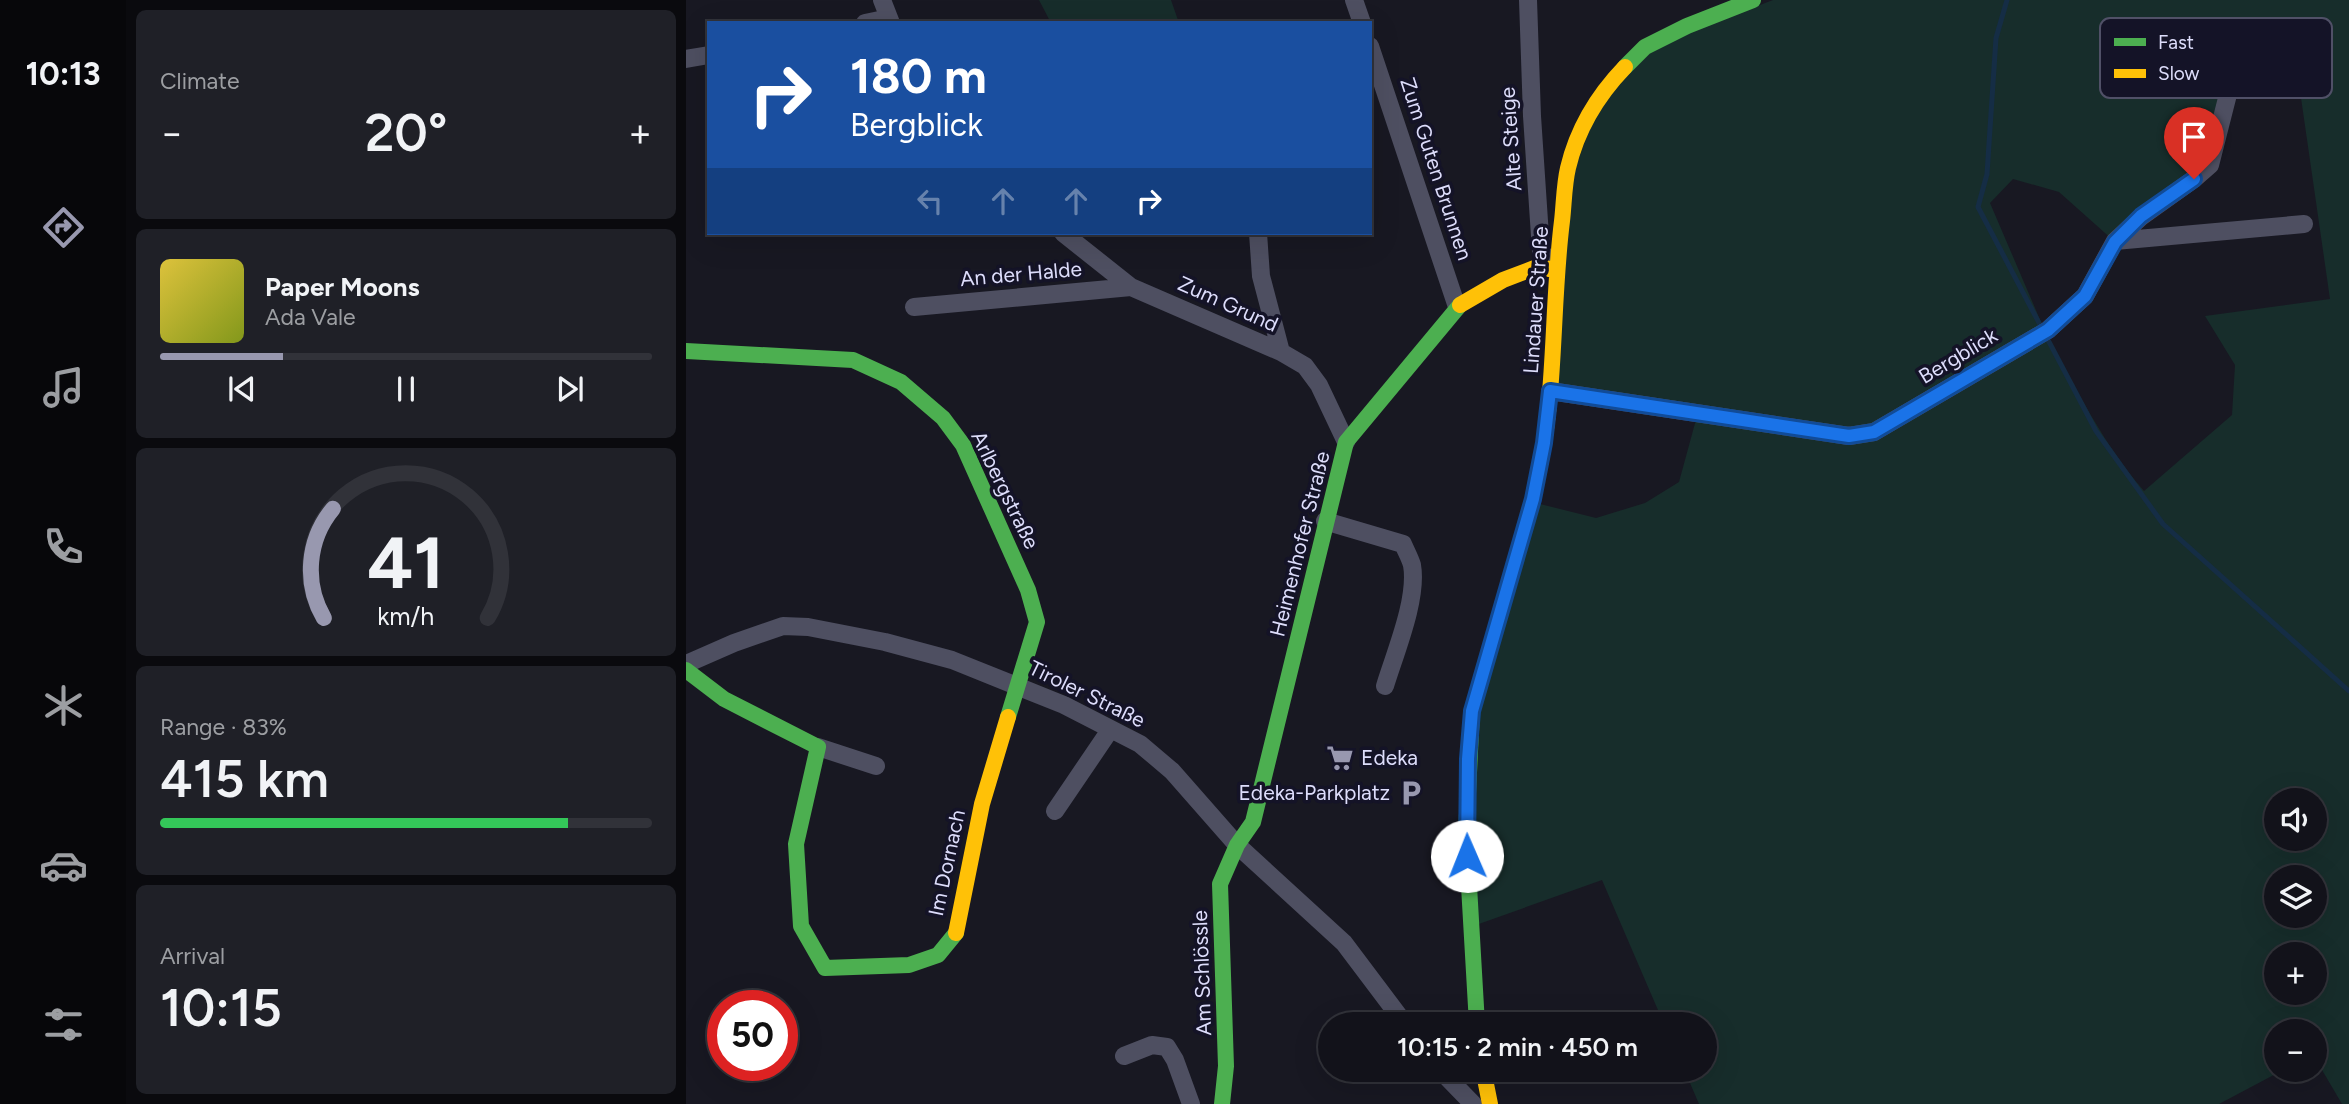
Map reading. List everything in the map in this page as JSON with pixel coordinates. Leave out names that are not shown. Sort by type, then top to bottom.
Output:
[{"type":"street","points":[[882,0],[890,20]]},
{"type":"street","points":[[1354,0],[1361,21]]},
{"type":"street","name":"Alte Steige","points":[[1528,0],[1541,251],[1556,270]]},
{"type":"street","name":"Lindauer Straße","points":[[1476,1012],[1466,834],[1472,711],[1533,499],[1544,443],[1550,391],[1556,270],[1568,168],[1587,117],[1610,83],[1645,47],[1687,26],[1753,0]]},
{"type":"street","name":"Zum Guten Brunnen","points":[[1372,52],[1457,307]]},
{"type":"street","points":[[686,60],[707,55]]},
{"type":"street","name":"Bergblick","points":[[1550,391],[1849,436],[1874,432],[2044,332],[2085,296],[2115,242],[2141,216],[2194,179],[2210,164],[2227,98]]},
{"type":"street","points":[[2115,242],[2304,224]]},
{"type":"street","name":"Zum Grund","points":[[1066,235],[1131,287],[1281,352],[1305,366],[1319,384],[1346,442]]},
{"type":"street","points":[[1258,235],[1261,276],[1281,352]]},
{"type":"street","name":"Heimenhofer Straße","points":[[1237,845],[1253,822],[1346,442],[1457,307],[1503,280],[1537,267],[1556,270]]},
{"type":"street","name":"An der Halde","points":[[914,307],[1131,287]]},
{"type":"street","name":"Arlbergstraße","points":[[686,351],[852,360],[901,383],[943,418],[963,445],[1028,590],[1037,622],[1018,686]]},
{"type":"street","points":[[1325,522],[1403,544],[1411,564],[1413,584],[1385,686]]},
{"type":"street","name":"Tiroler Straße","points":[[686,664],[783,626],[808,627],[885,642],[938,657],[1064,705],[1140,744],[1172,771],[1237,845],[1344,943],[1396,1012]]},
{"type":"street","points":[[686,670],[724,699],[818,747],[876,766]]},
{"type":"street","name":"Im Dornach","points":[[818,747],[796,844],[801,926],[825,968],[909,965],[938,956],[956,933],[982,804],[1018,686]]},
{"type":"street","points":[[1055,811],[1110,730]]},
{"type":"street","name":"Am Schlössle","points":[[1222,1104],[1226,1066],[1220,884],[1237,845]]},
{"type":"street","points":[[1124,1056],[1152,1045],[1167,1047],[1175,1059],[1191,1104]]},
{"type":"street","points":[[1451,1082],[1472,1104]]},
{"type":"street","points":[[1485,1082],[1490,1104]]},
{"type":"green space","points":[[1039,0],[1171,0],[1178,21],[1050,21]]},
{"type":"green space","points":[[1773,0],[2349,0],[2349,1104],[2342,1104],[2327,1078],[2327,1019],[2264,1019],[2264,1080],[2219,1104],[1699,1104],[1690,1082],[1717,1082],[1717,1012],[1659,1012],[1602,880],[1476,925],[1473,834],[1474,749],[1479,712],[1540,504],[1596,518],[1645,503],[1679,482],[1697,416],[1849,439],[1875,435],[2046,334],[2103,435],[2144,491],[2232,415],[2235,365],[2205,316],[2330,299],[2301,98],[2332,98],[2332,18],[2100,18],[2100,98],[2225,98],[2207,164],[2140,216],[2114,241],[2059,192],[2013,179],[1990,203],[2044,329],[1873,429],[1849,432],[1558,388],[1563,272],[1574,171],[1593,120],[1615,88],[1649,53],[1690,32]]},
{"type":"waterway","points":[[2007,0],[1996,38],[1987,174],[1978,207],[2096,431],[2163,524],[2349,691]]},
{"type":"traffic: fast","points":[[1625,67],[1645,47],[1687,26],[1753,0]]},
{"type":"traffic: fast","points":[[1222,1104],[1226,1066],[1220,884],[1237,845],[1253,822],[1346,442],[1460,305]]},
{"type":"traffic: fast","points":[[686,351],[853,360],[901,382],[943,418],[963,445],[1028,590],[1037,622],[1008,717]]},
{"type":"traffic: fast","points":[[1476,1012],[1466,834],[1472,711],[1533,499],[1541,460]]},
{"type":"traffic: fast","points":[[686,670],[724,699],[818,747],[796,844],[801,926],[825,968],[909,965],[938,955],[956,933]]},
{"type":"traffic: slow","points":[[1541,460],[1549,401],[1559,251],[1568,168],[1577,140],[1590,114],[1625,67]]},
{"type":"traffic: slow","points":[[1460,305],[1503,280],[1537,267],[1556,270]]},
{"type":"traffic: slow","points":[[956,933],[982,804],[1008,717]]},
{"type":"traffic: slow","points":[[1486,1082],[1490,1104]]},
{"type":"place","name":"Edeka","points":[[1340,758]]},
{"type":"place","name":"Edeka-Parkplatz","points":[[1411,793]]},
{"type":"route","points":[[1467,856],[1468,759],[1472,711],[1533,499],[1544,443],[1550,391],[1849,436],[1874,432],[2048,330],[2085,296],[2115,242],[2141,216],[2194,179]]}]
